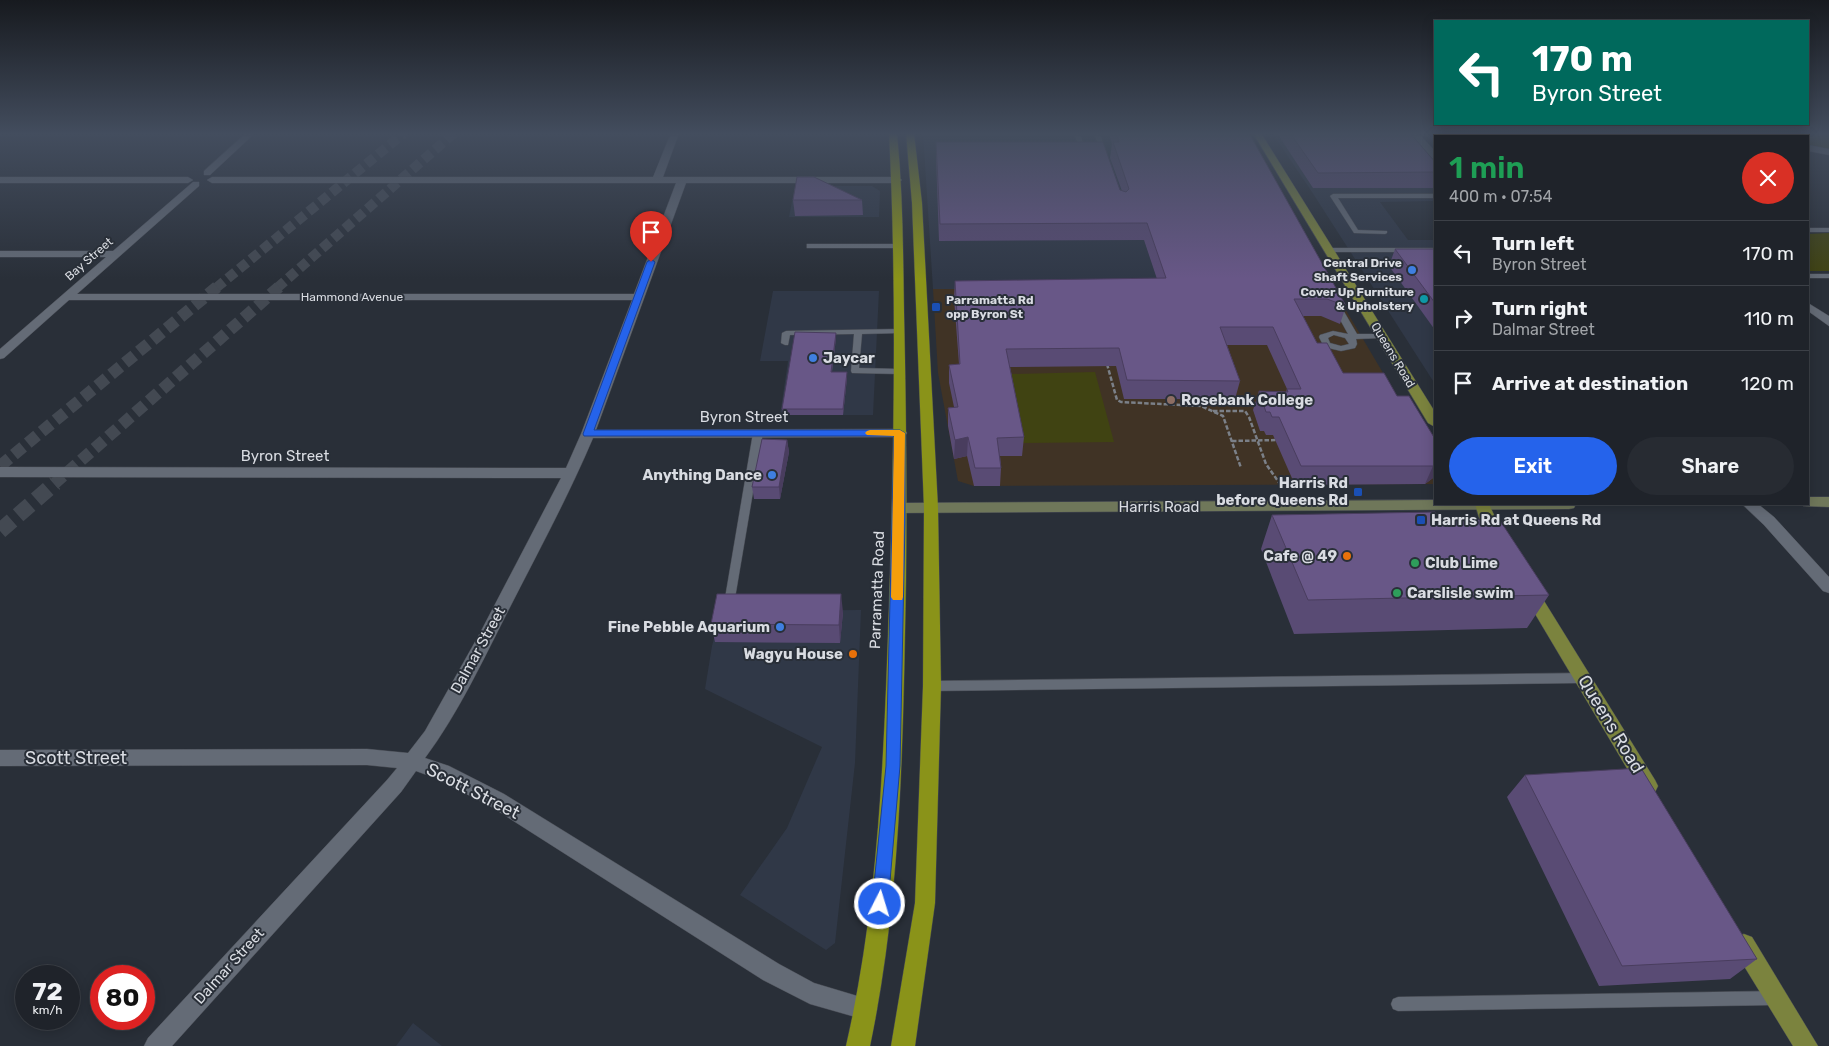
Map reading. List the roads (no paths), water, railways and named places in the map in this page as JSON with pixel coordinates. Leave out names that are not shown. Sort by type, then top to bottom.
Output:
[{"type":"highway","name":"Parramatta Road","points":[[858,1046],[866,1009],[878,924],[893,766],[900,433],[897,182]]},
{"type":"highway","points":[[903,1046],[925,904],[932,686],[931,508],[915,182]]},
{"type":"main road","name":"Queens Road","points":[[1287,182],[1434,421]]},
{"type":"main road","points":[[1809,502],[1829,502]]},
{"type":"main road","name":"Harris Road","points":[[899,508],[1373,512],[1468,505]]},
{"type":"main road","points":[[1482,505],[1488,524],[1503,548]]},
{"type":"main road","name":"Queens Road","points":[[1523,580],[1654,797]]},
{"type":"main road","points":[[1732,926],[1806,1046]]},
{"type":"street","points":[[174,182],[192,182]]},
{"type":"street","name":"Bay Street","points":[[0,355],[116,254],[192,182]]},
{"type":"street","name":"Dalmar Street","points":[[156,1046],[394,786],[431,736],[486,637],[571,473],[588,434],[681,182]]},
{"type":"street","points":[[0,254],[116,254]]},
{"type":"street","name":"Hammond Avenue","points":[[66,297],[638,297]]},
{"type":"street","points":[[1809,307],[1829,322]]},
{"type":"street","name":"Byron Street","points":[[588,434],[900,433]]},
{"type":"street","name":"Byron Street","points":[[0,472],[571,473]]},
{"type":"street","points":[[1750,505],[1769,521],[1829,587]]},
{"type":"street","name":"Scott Street","points":[[0,758],[367,758],[412,761],[442,772],[497,800],[810,993],[866,1009]]},
{"type":"lane","points":[[1385,232],[1356,232],[1333,196],[1434,196]]},
{"type":"lane","points":[[1811,230],[1829,230]]},
{"type":"lane","points":[[810,246],[898,246]]},
{"type":"lane","points":[[1329,250],[1434,250]]},
{"type":"lane","points":[[1809,276],[1829,276]]},
{"type":"lane","points":[[1334,302],[1352,338],[1381,336]]},
{"type":"lane","points":[[784,343],[786,332],[898,331]]},
{"type":"lane","points":[[858,332],[855,371],[898,371]]},
{"type":"lane","points":[[729,604],[758,433]]},
{"type":"lane","points":[[932,686],[1582,678]]},
{"type":"lane","points":[[1398,1004],[1777,998]]},
{"type":"tunnel","points":[[216,288],[345,182]]},
{"type":"tunnel","points":[[277,288],[398,182]]},
{"type":"tunnel","points":[[0,466],[217,287]]},
{"type":"tunnel","points":[[54,484],[279,287]]},
{"type":"tunnel","points":[[0,531],[55,483]]},
{"type":"place","name":"Central Drive Shaft Services","points":[[1412,270]]},
{"type":"place","name":"Cover Up Furniture & Upholstery","points":[[1424,299]]},
{"type":"place","name":"Parramatta Rd opp Byron St","points":[[936,307]]},
{"type":"place","name":"Jaycar","points":[[813,358]]},
{"type":"place","name":"Rosebank College","points":[[1171,400]]},
{"type":"place","name":"Anything Dance","points":[[772,475]]},
{"type":"place","name":"Harris Rd before Queens Rd","points":[[1358,492]]},
{"type":"place","name":"Harris Rd at Queens Rd","points":[[1421,520]]},
{"type":"place","name":"Cafe @ 49","points":[[1347,556]]},
{"type":"place","name":"Club Lime","points":[[1415,563]]},
{"type":"place","name":"Carslisle swim","points":[[1397,593]]},
{"type":"place","name":"Fine Pebble Aquarium","points":[[780,627]]},
{"type":"place","name":"Wagyu House","points":[[853,654]]}]
